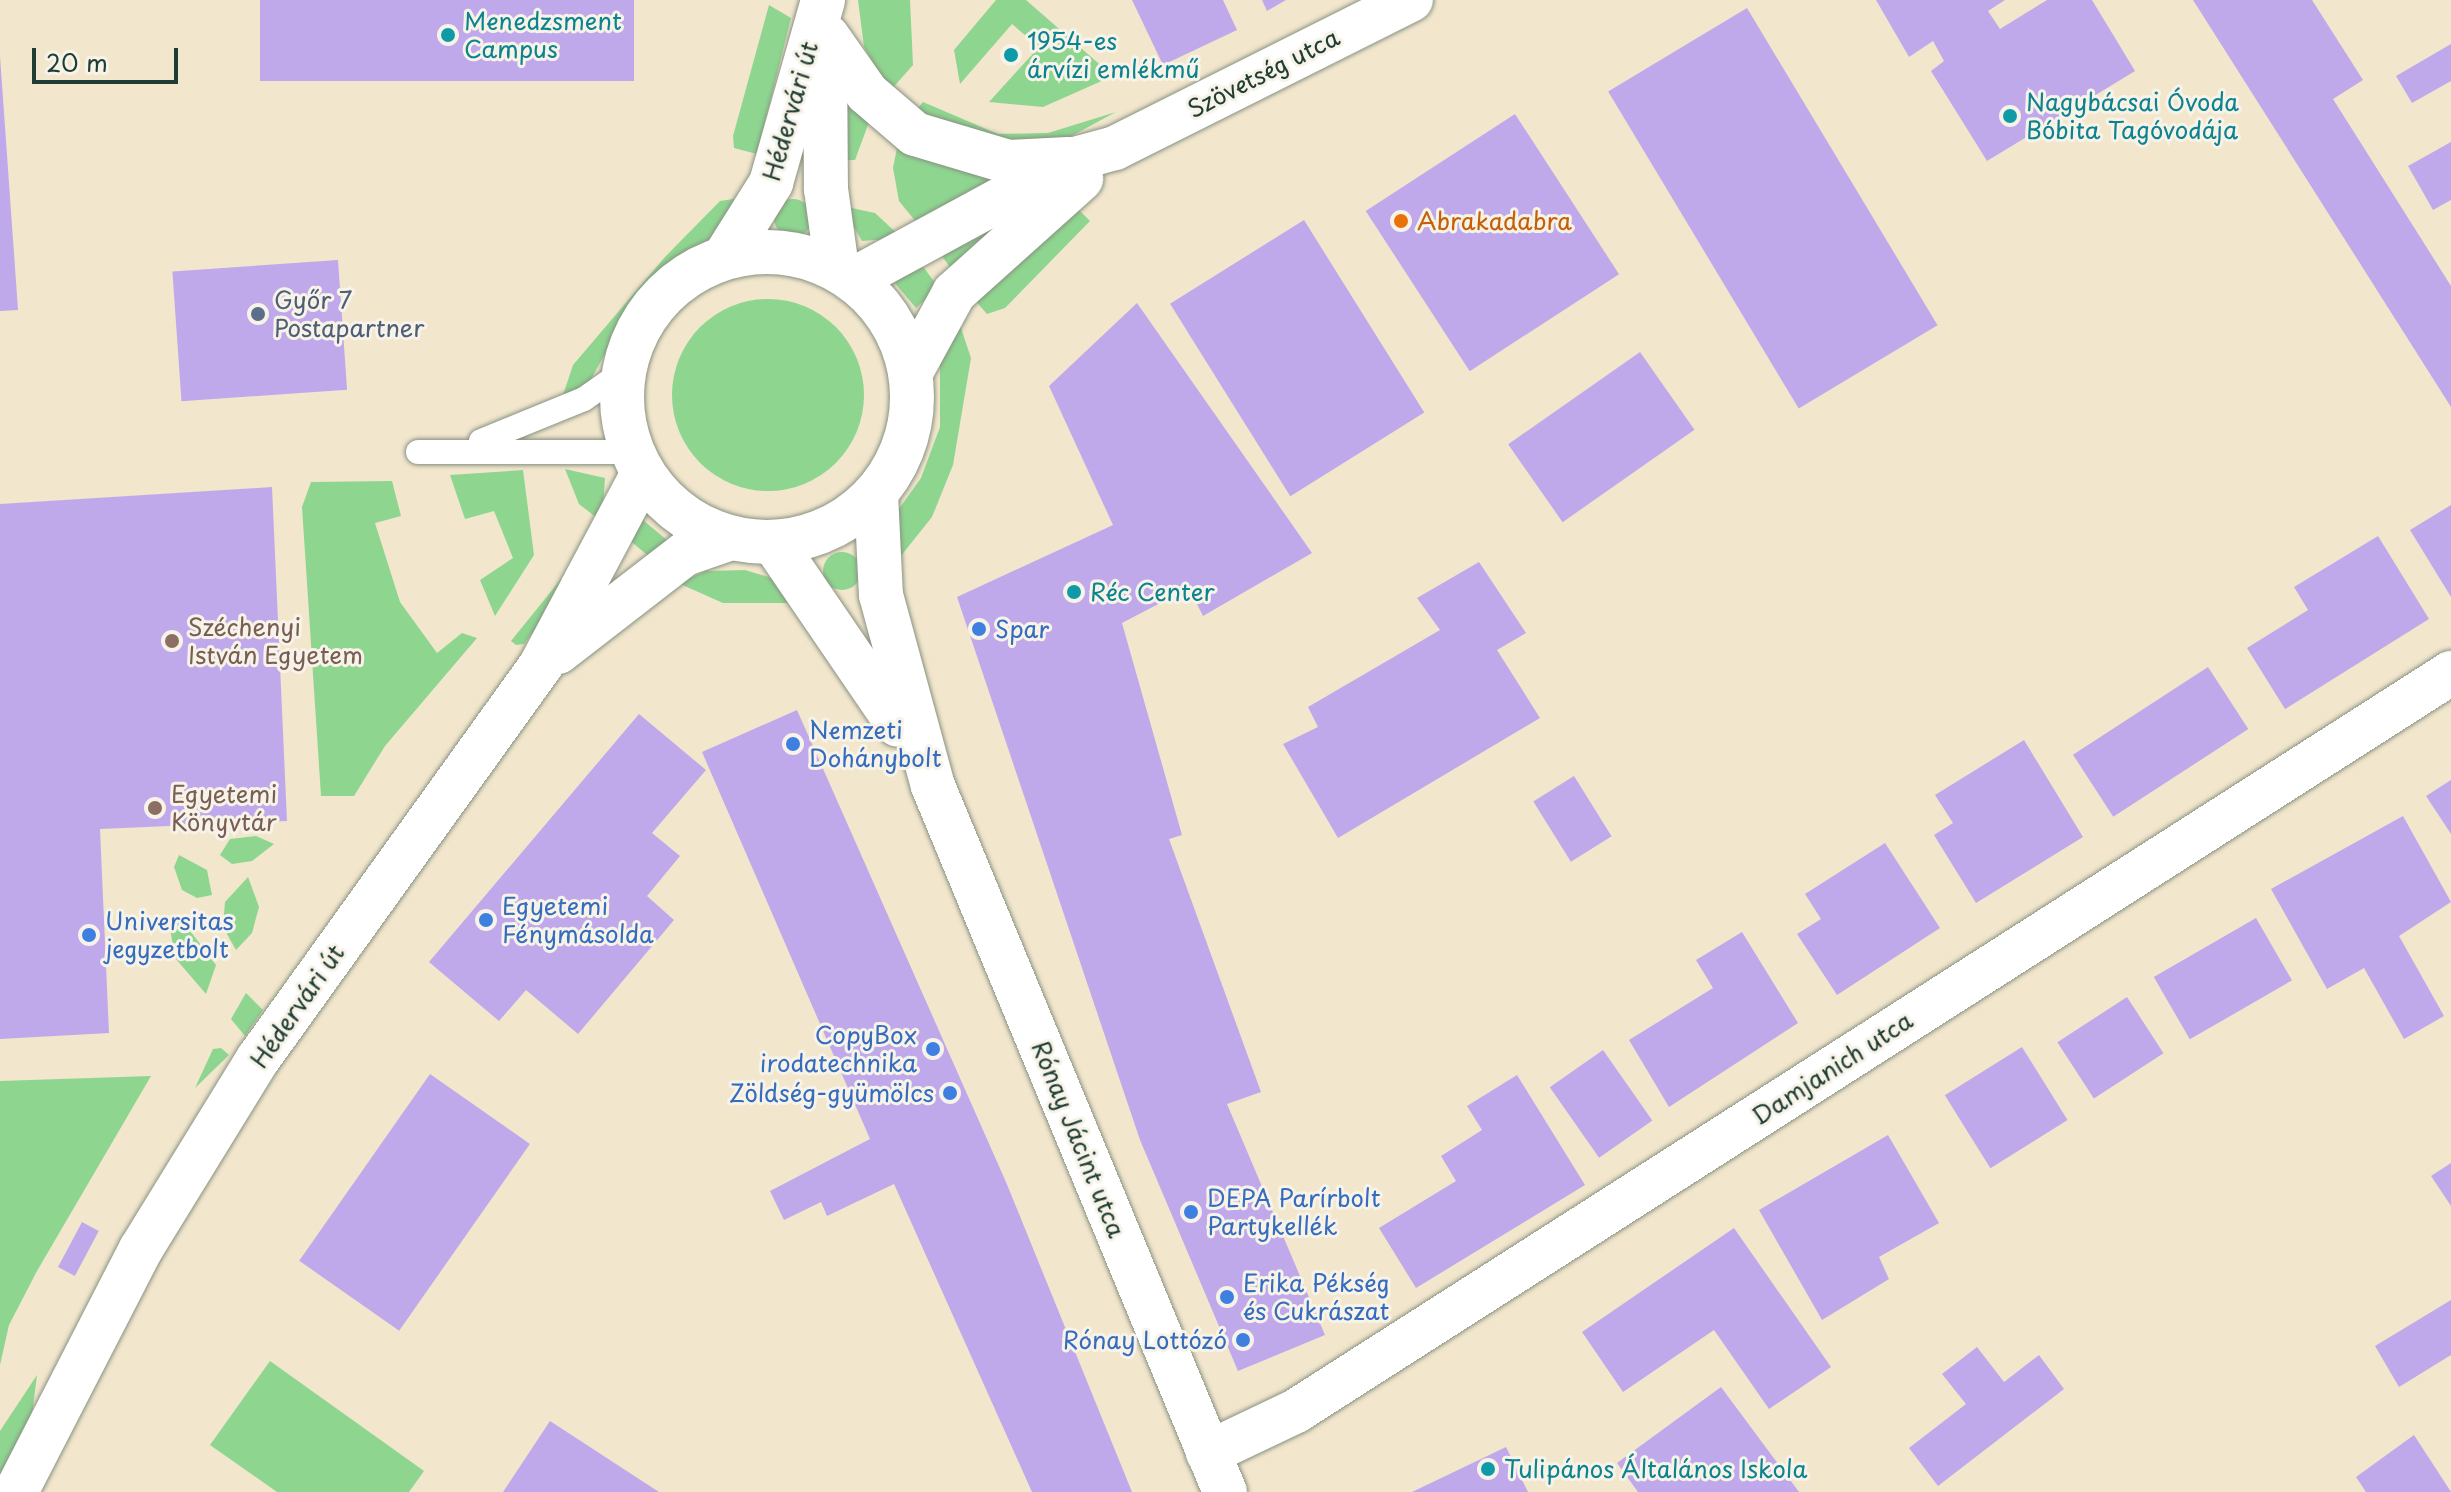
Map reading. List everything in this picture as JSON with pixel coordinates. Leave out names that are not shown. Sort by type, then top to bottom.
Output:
[{"type":"street","name":"Szövetség utca","points":[[846,274],[1411,0]]},
{"type":"street","points":[[825,12],[867,93],[915,134],[1009,162],[1095,153]]},
{"type":"street","name":"Hédervári út","points":[[724,258],[771,183],[825,12]]},
{"type":"street","name":"Hédervári út","points":[[825,12],[823,148],[846,274]]},
{"type":"street","name":"Szövetség utca","points":[[911,372],[954,293],[1095,153]]},
{"type":"street","points":[[788,254],[846,274],[901,337],[911,372],[913,416],[901,457],[876,494],[824,530],[774,543],[731,538],[676,509],[637,462],[622,412],[624,371],[658,300],[688,274],[724,258],[788,254]]},
{"type":"street","name":"Hédervári út","points":[[16,1492],[141,1249],[258,1059],[541,665],[637,462]]},
{"type":"street","name":"Rónay Jácint utca","points":[[876,494],[881,595],[933,786],[1225,1492]]},
{"type":"street","name":"Hédervári út","points":[[541,665],[685,554],[731,538]]},
{"type":"street","name":"Rónay Jácint utca","points":[[774,543],[867,673],[933,786]]},
{"type":"street","name":"Damjanich utca","points":[[1208,1453],[1296,1411],[2451,673]]},
{"type":"street","name":"Hédervári út","points":[[48,1492],[80,1365]]},
{"type":"lane","points":[[468,447],[584,399],[624,371]]},
{"type":"lane","points":[[418,452],[468,447],[637,462]]},
{"type":"green space","points":[[858,0],[910,0],[913,65],[890,91],[864,47]]},
{"type":"green space","points":[[996,0],[1026,0],[1113,76],[1043,107],[989,102],[1039,47],[1012,24],[960,84],[954,50]]},
{"type":"green space","points":[[769,5],[791,18],[757,154],[734,148],[733,136]]},
{"type":"green space","points":[[848,98],[872,114],[855,160],[841,160]]},
{"type":"green space","points":[[923,102],[998,134],[1048,133],[1116,112],[1066,139],[1024,146],[943,128],[918,108]]},
{"type":"green space","points":[[899,138],[997,175],[921,228],[899,201],[893,168]]},
{"type":"green space","points":[[747,197],[711,242],[667,265],[639,292],[590,381],[561,401],[573,365],[665,257],[720,201]]},
{"type":"green space","points":[[793,199],[806,205],[812,218],[806,231],[793,237],[780,231],[774,218],[780,205]]},
{"type":"green space","points":[[1073,204],[1090,221],[1005,308],[987,314],[973,298]]},
{"type":"green space","points":[[842,206],[875,213],[902,238],[862,241]]},
{"type":"green space","points":[[994,226],[953,271],[938,251]]},
{"type":"green space","points":[[919,261],[938,287],[916,308],[893,281]]},
{"type":"green space","points":[[768,299],[805,306],[836,327],[857,358],[864,395],[857,432],[836,463],[805,484],[768,491],[731,484],[700,463],[679,432],[672,395],[679,358],[700,327],[731,306]]},
{"type":"green space","points":[[958,319],[971,358],[953,465],[932,517],[892,567],[896,513],[921,478],[940,427],[940,354]]},
{"type":"green space","points":[[565,469],[605,478],[602,522],[579,504]]},
{"type":"green space","points":[[523,470],[534,555],[495,616],[480,580],[513,558],[494,511],[465,519],[450,475]]},
{"type":"green space","points":[[392,481],[401,516],[375,523],[400,602],[437,653],[462,633],[477,638],[385,746],[354,796],[321,796],[302,507],[311,482]]},
{"type":"green space","points":[[643,520],[670,542],[654,561],[628,538]]},
{"type":"green space","points":[[842,552],[855,558],[861,571],[855,584],[842,590],[829,584],[823,571],[829,558]]},
{"type":"green space","points":[[574,563],[581,568],[524,644],[516,645],[511,641]]},
{"type":"green space","points":[[745,570],[775,579],[801,603],[723,603],[678,583],[706,571]]},
{"type":"green space","points":[[256,836],[274,844],[252,861],[232,864],[220,855],[230,839]]},
{"type":"green space","points":[[179,855],[207,870],[212,895],[197,898],[182,890],[174,867]]},
{"type":"green space","points":[[248,877],[259,907],[252,933],[236,950],[223,927],[225,902]]},
{"type":"green space","points":[[181,919],[216,965],[206,994],[175,958],[170,928]]},
{"type":"green space","points":[[246,993],[263,1010],[245,1036],[231,1019]]},
{"type":"green space","points":[[221,1048],[229,1055],[195,1088],[213,1049]]},
{"type":"green space","points":[[151,1076],[37,1271],[9,1325],[0,1365],[0,1081]]},
{"type":"green space","points":[[270,1361],[424,1471],[409,1492],[277,1492],[210,1445]]},
{"type":"green space","points":[[37,1375],[31,1423],[0,1485],[0,1431]]},
{"type":"building","name":"Menedzsment Campus","points":[[260,0],[634,0],[634,81],[260,81]]},
{"type":"building","points":[[1132,0],[1223,0],[1237,30],[1163,65]]},
{"type":"building","points":[[1262,0],[1286,0],[1267,11]]},
{"type":"building","name":"Nagybácsai Óvoda Bóbita Tagóvodája","points":[[1876,0],[2005,0],[1988,11],[2000,29],[2047,0],[2092,0],[2135,71],[1987,161],[1931,71],[1944,61],[1933,41],[1909,57]]},
{"type":"building","points":[[2193,0],[2312,0],[2363,80],[2333,99],[2451,286],[2451,407]]},
{"type":"building","points":[[1747,8],[1938,325],[1799,409],[1608,91]]},
{"type":"building","points":[[2451,44],[2451,81],[2412,103],[2396,76]]},
{"type":"building","points":[[0,56],[18,310],[0,311]]},
{"type":"building","points":[[1515,114],[1619,274],[1470,371],[1366,211]]},
{"type":"building","points":[[2451,142],[2451,200],[2433,210],[2408,166]]},
{"type":"building","points":[[1304,220],[1424,413],[1290,496],[1170,304]]},
{"type":"building","name":"Győr 7 Postapartner","points":[[338,260],[347,390],[181,401],[172,272]]},
{"type":"building","points":[[1137,303],[1312,553],[1203,616],[1189,588],[1122,623],[1182,835],[1169,839],[1261,1092],[1227,1104],[1325,1335],[1238,1371],[1140,1140],[957,597],[1113,525],[1049,386]]},
{"type":"building","points":[[1640,352],[1694,430],[1563,522],[1508,444]]},
{"type":"building","points":[[272,487],[287,821],[100,829],[109,1033],[0,1039],[0,504]]},
{"type":"building","points":[[2451,505],[2451,597],[2410,530]]},
{"type":"building","points":[[2378,536],[2429,619],[2285,709],[2247,648],[2308,610],[2294,587]]},
{"type":"building","points":[[1479,562],[1526,633],[1497,650],[1540,718],[1338,838],[1283,744],[1318,727],[1308,707],[1440,630],[1417,598]]},
{"type":"building","points":[[2208,667],[2248,729],[2113,817],[2073,755]]},
{"type":"building","points":[[797,710],[1006,1182],[1132,1492],[1032,1492],[894,1184],[827,1216],[821,1202],[784,1220],[770,1191],[870,1139],[702,752]]},
{"type":"building","points":[[639,714],[706,770],[652,833],[680,856],[647,896],[674,920],[578,1034],[526,990],[499,1021],[429,962]]},
{"type":"building","points":[[2024,740],[2083,837],[1976,903],[1934,835],[1953,823],[1935,795]]},
{"type":"building","points":[[1574,776],[1612,836],[1571,862],[1533,801]]},
{"type":"building","points":[[2451,780],[2451,834],[2426,796]]},
{"type":"building","points":[[2403,816],[2451,902],[2399,936],[2444,1016],[2404,1039],[2364,968],[2327,989],[2271,889]]},
{"type":"building","points":[[1885,843],[1940,928],[1837,995],[1797,934],[1821,919],[1805,894]]},
{"type":"building","points":[[2256,918],[2292,980],[2190,1039],[2154,977]]},
{"type":"building","points":[[1742,932],[1798,1023],[1669,1107],[1629,1040],[1713,988],[1696,960]]},
{"type":"building","points":[[2127,997],[2163,1053],[2094,1098],[2057,1042]]},
{"type":"building","points":[[2022,1047],[2068,1120],[1990,1168],[1945,1095]]},
{"type":"building","points":[[1603,1050],[1652,1120],[1599,1158],[1550,1087]]},
{"type":"building","points":[[430,1074],[530,1144],[399,1331],[299,1261]]},
{"type":"building","points":[[1517,1075],[1585,1185],[1416,1288],[1379,1228],[1456,1181],[1441,1156],[1482,1130],[1467,1106]]},
{"type":"building","points":[[1888,1135],[1939,1223],[1879,1257],[1889,1279],[1822,1320],[1759,1210]]},
{"type":"building","points":[[2451,1163],[2451,1206],[2431,1176]]},
{"type":"building","points":[[82,1222],[99,1231],[75,1276],[58,1267]]},
{"type":"building","points":[[1734,1228],[1831,1367],[1769,1409],[1714,1330],[1623,1392],[1582,1332]]},
{"type":"building","points":[[2451,1300],[2451,1355],[2399,1387],[2375,1346]]},
{"type":"building","points":[[1977,1347],[2004,1382],[2039,1355],[2064,1389],[1938,1486],[1909,1448],[1966,1404],[1942,1374]]},
{"type":"building","points":[[1721,1387],[1799,1492],[1638,1492],[1617,1463]]},
{"type":"building","points":[[550,1421],[659,1492],[503,1492]]},
{"type":"building","points":[[2414,1435],[2451,1492],[2366,1492],[2356,1477]]},
{"type":"building","name":"Tulipános Általános Iskola","points":[[1506,1447],[1528,1492],[1412,1492]]},
{"type":"place","name":"Menedzsment Campus","points":[[448,35]]},
{"type":"place","name":"1954-es árvízi emlékmű","points":[[1011,55]]},
{"type":"place","name":"Nagybácsai Óvoda Bóbita Tagóvodája","points":[[2010,116]]},
{"type":"place","name":"Abrakadabra","points":[[1401,221]]},
{"type":"place","name":"Győr 7 Postapartner","points":[[258,314]]},
{"type":"place","name":"Réc Center","points":[[1074,592]]},
{"type":"place","name":"Spar","points":[[979,629]]},
{"type":"place","name":"Széchenyi István Egyetem","points":[[172,641]]},
{"type":"place","name":"Nemzeti Dohánybolt","points":[[793,744]]},
{"type":"place","name":"Egyetemi Könyvtár","points":[[155,808]]},
{"type":"place","name":"Egyetemi Fénymásolda","points":[[486,920]]},
{"type":"place","name":"Universitas jegyzetbolt","points":[[89,935]]},
{"type":"place","name":"CopyBox irodatechnika","points":[[933,1049]]},
{"type":"place","name":"Zöldség-gyümölcs","points":[[950,1093]]},
{"type":"place","name":"DEPA Parírbolt Partykellék","points":[[1191,1212]]},
{"type":"place","name":"Erika Pékség és Cukrászat","points":[[1227,1297]]},
{"type":"place","name":"Rónay Lottózó","points":[[1243,1340]]},
{"type":"place","name":"Tulipános Általános Iskola","points":[[1488,1469]]}]
